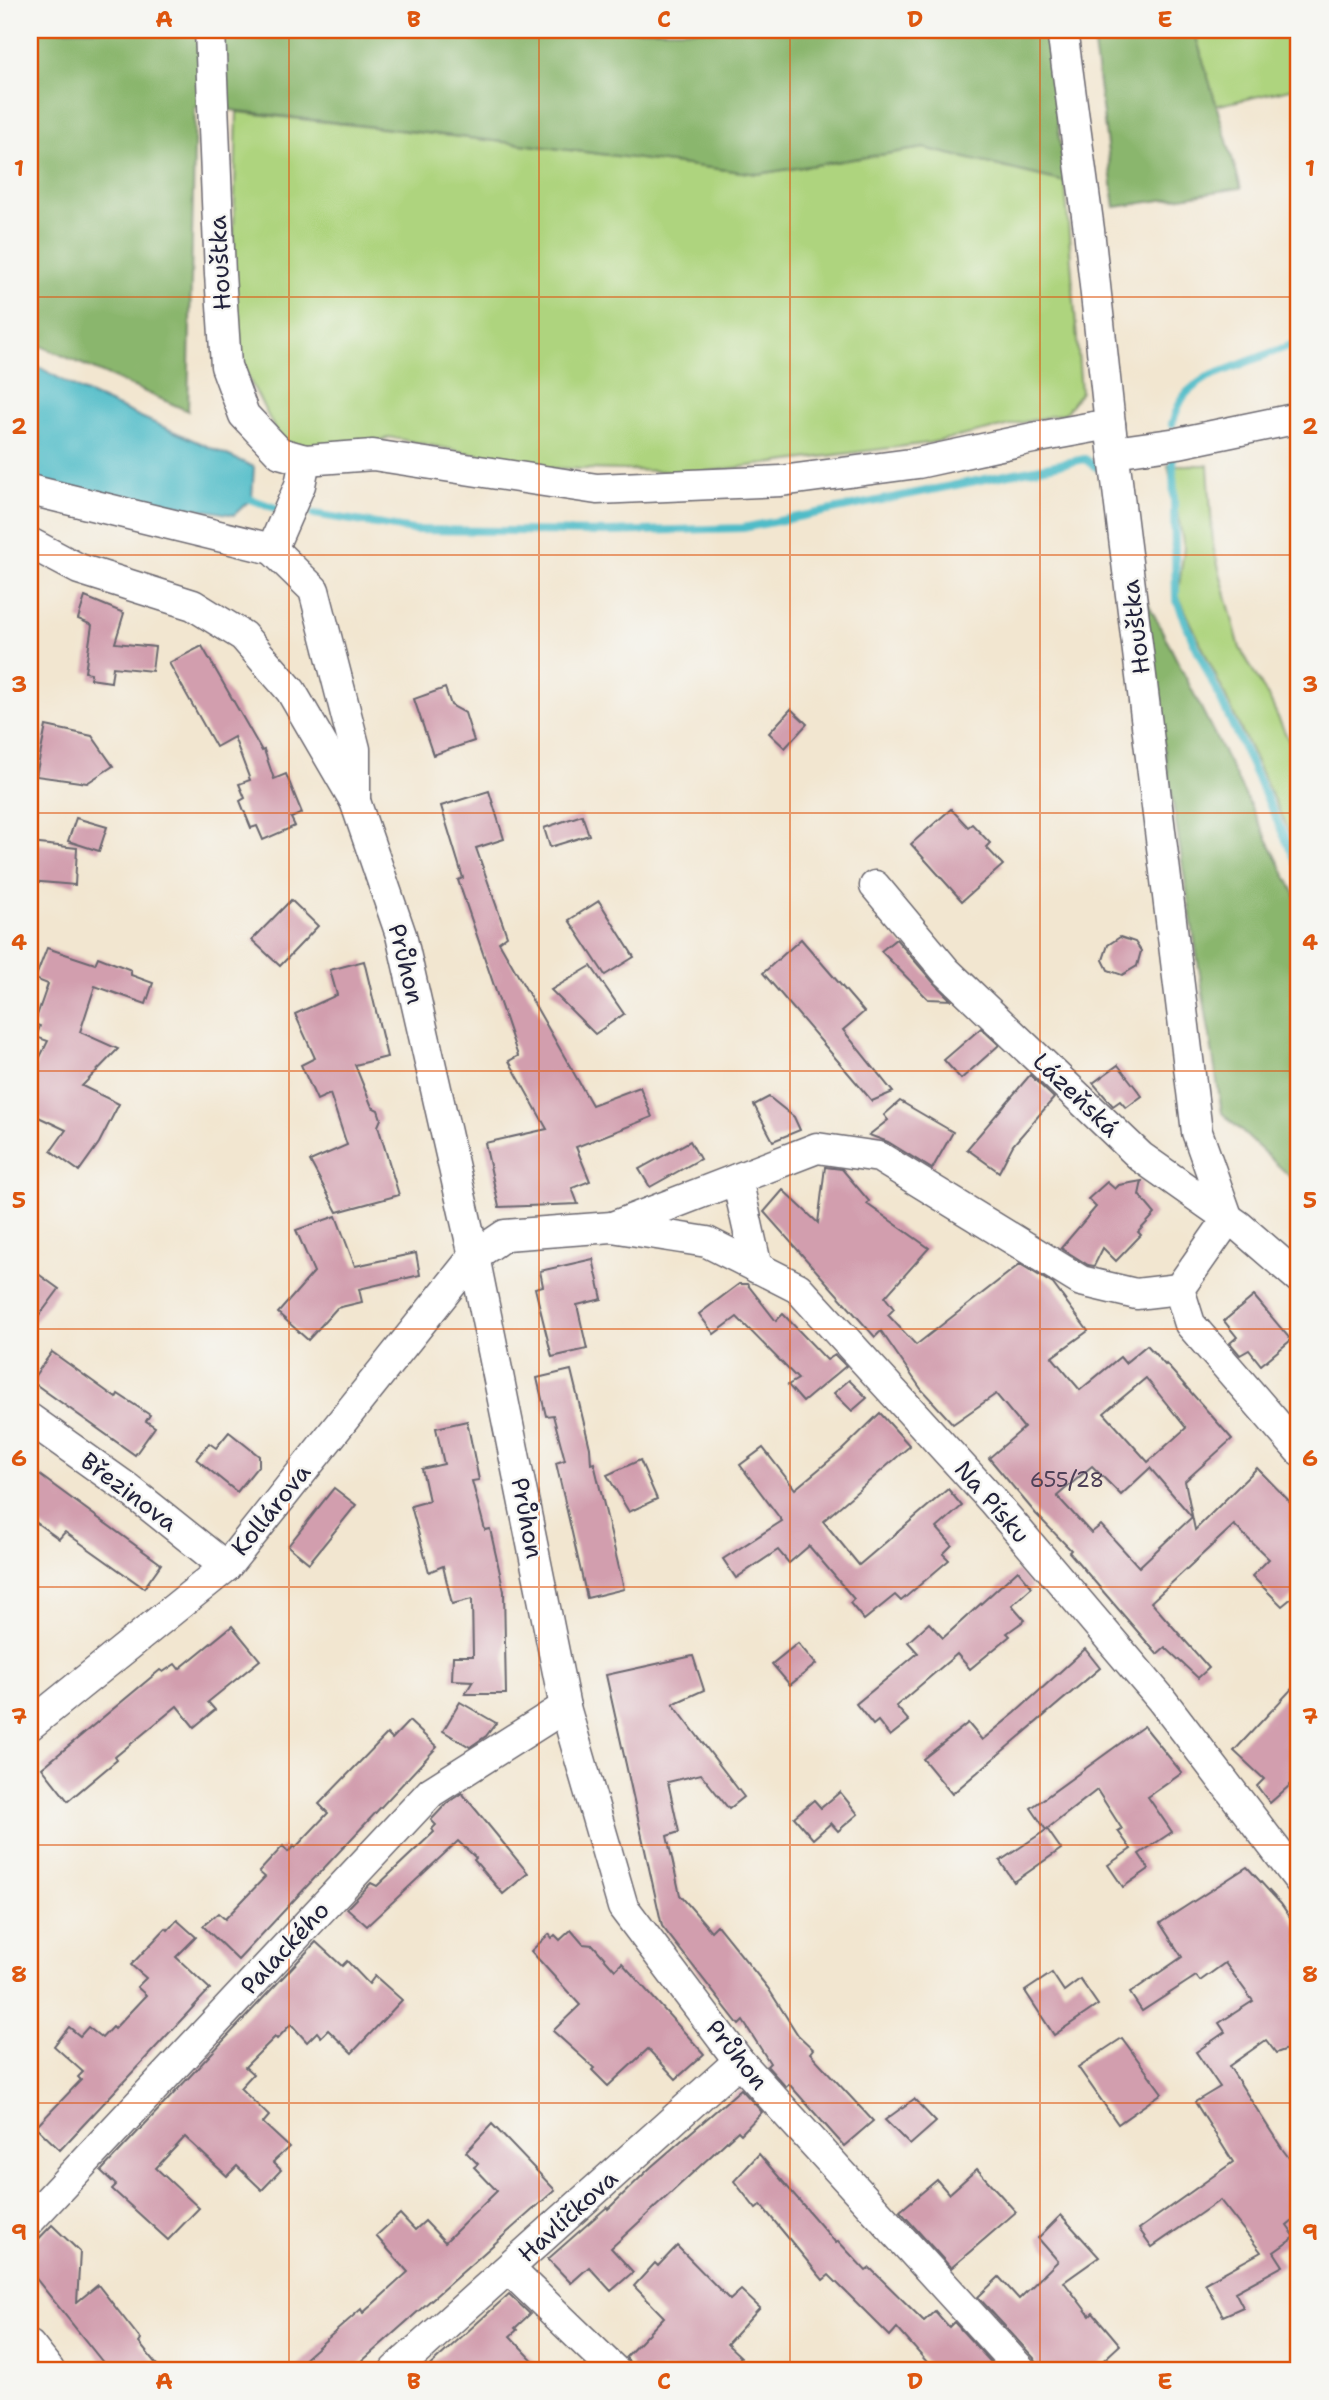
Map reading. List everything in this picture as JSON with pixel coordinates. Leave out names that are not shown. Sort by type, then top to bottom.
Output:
[{"type":"street","name":"Houštka","points":[[210,30],[226,366],[244,415],[280,453],[304,460]]},
{"type":"street","name":"Houštka","points":[[1062,30],[1089,230],[1197,1132],[1228,1219]]},
{"type":"street","points":[[30,490],[272,549],[300,485],[304,460],[373,455],[597,489],[781,481],[918,463],[1033,438],[1112,438],[1178,443],[1299,418]]},
{"type":"street","points":[[30,543],[79,569],[193,605],[243,636],[291,691],[355,802]]},
{"type":"street","name":"Průhon","points":[[272,549],[314,590],[355,749],[355,802],[401,935],[474,1256],[565,1707],[622,1907],[739,2061],[1021,2370]]},
{"type":"street","name":"Lázeňská","points":[[875,886],[946,971],[1141,1157],[1239,1226],[1299,1278]]},
{"type":"street","name":"Na Písku","points":[[612,1227],[817,1149],[879,1157],[1081,1281],[1136,1294],[1179,1289]]},
{"type":"street","points":[[737,1179],[757,1268]]},
{"type":"street","points":[[1228,1219],[1179,1289],[1190,1324],[1299,1450]]},
{"type":"street","name":"Na Písku","points":[[474,1256],[505,1235],[612,1227],[706,1242],[798,1288],[992,1500],[1161,1699],[1299,1880]]},
{"type":"street","name":"Kollárova","points":[[30,1725],[226,1567],[474,1256]]},
{"type":"street","name":"Březinova","points":[[30,1419],[127,1488],[226,1567]]},
{"type":"street","name":"Palackého","points":[[30,2220],[431,1792],[565,1707]]},
{"type":"street","name":"Havlíčkova","points":[[396,2370],[739,2061]]},
{"type":"street","points":[[509,2269],[614,2370]]},
{"type":"street","points":[[30,2346],[49,2370]]},
{"type":"green space","points":[[30,30],[1046,30],[1065,182],[924,148],[758,174],[195,106],[188,411],[30,341]]},
{"type":"green space","points":[[1092,30],[1194,30],[1241,188],[1115,207]]},
{"type":"green space","points":[[1194,30],[1299,30],[1299,87],[1215,106]]},
{"type":"green space","points":[[237,112],[758,174],[924,148],[1065,182],[1081,392],[1065,413],[929,443],[703,472],[544,468],[389,437],[300,479],[231,343]]},
{"type":"green space","points":[[1168,465],[1208,465],[1213,546],[1240,648],[1271,702],[1299,763],[1299,854],[1178,595],[1184,547]]},
{"type":"green space","points":[[1138,583],[1299,902],[1299,1185],[1222,1113]]},
{"type":"water","points":[[30,362],[82,391],[254,467],[252,498],[234,515],[135,498],[70,494],[30,479]]},
{"type":"building","points":[[85,597],[124,613],[115,643],[155,647],[152,671],[113,667],[111,682],[90,679],[91,673],[85,672],[92,625],[78,619]]},
{"type":"building","points":[[202,646],[262,751],[264,750],[274,779],[286,774],[302,813],[291,818],[295,826],[263,840],[257,826],[251,828],[240,801],[245,798],[239,784],[250,780],[234,737],[216,747],[169,663]]},
{"type":"building","points":[[445,688],[451,705],[465,713],[474,741],[433,755],[414,699]]},
{"type":"building","points":[[791,709],[807,724],[785,748],[769,733]]},
{"type":"building","points":[[46,726],[92,736],[113,766],[87,783],[36,776]]},
{"type":"building","points":[[489,791],[504,839],[476,848],[507,936],[499,942],[592,1105],[640,1087],[652,1117],[576,1147],[590,1181],[572,1188],[578,1204],[499,1207],[485,1143],[547,1129],[509,1061],[518,1056],[458,880],[463,878],[441,806]]},
{"type":"building","points":[[951,809],[968,827],[972,824],[990,843],[986,847],[1003,865],[962,901],[911,844]]},
{"type":"building","points":[[582,815],[589,835],[550,847],[544,828]]},
{"type":"building","points":[[76,818],[107,827],[99,851],[68,841]]},
{"type":"building","points":[[30,843],[77,848],[75,885],[30,881]]},
{"type":"building","points":[[291,900],[318,926],[280,966],[252,940]]},
{"type":"building","points":[[599,901],[634,957],[605,975],[569,920]]},
{"type":"building","points":[[1120,937],[1135,942],[1141,951],[1137,966],[1122,975],[1108,970],[1103,960],[1108,945]]},
{"type":"building","points":[[801,939],[864,1012],[843,1030],[893,1092],[872,1101],[763,973]]},
{"type":"building","points":[[896,939],[951,1000],[928,999],[881,951]]},
{"type":"building","points":[[47,948],[95,964],[98,957],[131,970],[131,975],[153,983],[146,1004],[95,986],[80,1032],[118,1049],[82,1086],[119,1104],[99,1143],[79,1171],[51,1151],[66,1130],[30,1113],[30,1077],[48,1041],[36,1037],[40,1026],[34,1024],[48,984],[35,979]]},
{"type":"building","points":[[364,961],[387,1057],[355,1065],[372,1107],[378,1110],[381,1119],[378,1126],[399,1195],[337,1212],[310,1161],[347,1145],[330,1094],[317,1100],[301,1065],[315,1058],[295,1014],[337,995],[330,970]]},
{"type":"building","points":[[591,966],[624,1014],[595,1034],[551,990]]},
{"type":"building","points":[[981,1028],[999,1045],[961,1079],[944,1060]]},
{"type":"building","points":[[1118,1065],[1142,1096],[1126,1108],[1120,1101],[1113,1106],[1093,1083]]},
{"type":"building","points":[[1030,1075],[1054,1098],[1013,1145],[999,1172],[967,1149]]},
{"type":"building","points":[[769,1097],[794,1117],[800,1130],[773,1141],[754,1105]]},
{"type":"building","points":[[900,1101],[953,1132],[932,1169],[888,1142],[869,1135],[888,1120],[884,1115]]},
{"type":"building","points":[[690,1141],[700,1159],[650,1187],[639,1169]]},
{"type":"building","points":[[825,1167],[842,1169],[869,1201],[867,1204],[929,1248],[885,1297],[894,1309],[888,1315],[916,1345],[1020,1264],[1053,1284],[1088,1331],[1052,1357],[1080,1390],[1120,1357],[1125,1363],[1147,1345],[1232,1439],[1185,1481],[1195,1530],[1257,1468],[1299,1511],[1299,1592],[1282,1606],[1252,1576],[1269,1559],[1234,1525],[1151,1602],[1209,1668],[1198,1678],[1165,1647],[1157,1654],[1069,1552],[1071,1550],[1036,1514],[989,1458],[1024,1428],[996,1394],[953,1424],[921,1389],[881,1331],[875,1337],[764,1212],[783,1190],[818,1223]],"holes":[[[1146,1378],[1186,1428],[1148,1462],[1104,1413]],[[1092,1466],[1121,1495],[1150,1468],[1192,1517],[1139,1567],[1101,1525],[1091,1533],[1057,1496]]]},
{"type":"building","points":[[1142,1181],[1139,1195],[1155,1214],[1138,1232],[1141,1235],[1116,1261],[1103,1248],[1094,1266],[1088,1265],[1061,1248],[1096,1207],[1088,1199],[1107,1182],[1115,1189],[1119,1185]]},
{"type":"building","points":[[336,1216],[355,1266],[416,1253],[420,1275],[359,1289],[362,1302],[337,1308],[308,1340],[278,1313],[314,1272],[296,1230]]},
{"type":"building","points":[[593,1259],[602,1299],[577,1305],[587,1349],[552,1357],[535,1288],[543,1286],[540,1271]]},
{"type":"building","points":[[30,1268],[59,1289],[30,1328]]},
{"type":"building","points":[[739,1284],[747,1284],[776,1321],[783,1314],[827,1360],[835,1355],[846,1366],[803,1402],[788,1385],[798,1379],[737,1317],[714,1334],[699,1314]]},
{"type":"building","points":[[1254,1296],[1291,1340],[1261,1365],[1249,1350],[1240,1355],[1230,1343],[1237,1337],[1224,1321]]},
{"type":"building","points":[[52,1352],[116,1398],[118,1394],[150,1415],[146,1421],[155,1427],[135,1455],[31,1381]]},
{"type":"building","points":[[571,1370],[590,1448],[591,1464],[594,1463],[624,1589],[587,1598],[556,1463],[565,1460],[553,1415],[546,1416],[537,1378]]},
{"type":"building","points":[[849,1380],[867,1398],[852,1411],[834,1393]]},
{"type":"building","points":[[880,1413],[910,1446],[823,1521],[859,1565],[948,1489],[962,1506],[937,1528],[952,1545],[943,1554],[949,1560],[901,1601],[895,1595],[864,1620],[850,1603],[854,1599],[809,1546],[789,1563],[778,1550],[736,1578],[723,1559],[782,1521],[740,1465],[763,1448],[795,1489],[842,1450]]},
{"type":"building","points":[[467,1421],[479,1480],[472,1481],[485,1530],[490,1529],[504,1591],[506,1694],[465,1694],[473,1681],[452,1680],[453,1656],[473,1656],[472,1599],[452,1604],[443,1566],[429,1572],[411,1506],[429,1501],[422,1469],[444,1464],[436,1428]]},
{"type":"building","points":[[229,1432],[259,1456],[259,1465],[237,1492],[196,1459],[209,1443],[216,1448]]},
{"type":"building","points":[[640,1460],[657,1499],[629,1512],[607,1475]]},
{"type":"building","points":[[30,1468],[161,1564],[144,1588],[65,1532],[59,1539],[30,1518]]},
{"type":"building","points":[[334,1488],[356,1505],[309,1563],[288,1546]]},
{"type":"building","points":[[1018,1570],[1032,1587],[1012,1605],[1025,1620],[1007,1633],[1010,1636],[970,1669],[957,1654],[896,1706],[909,1721],[890,1736],[878,1721],[873,1725],[856,1704],[918,1653],[908,1642],[929,1623],[943,1638]]},
{"type":"building","points":[[232,1626],[260,1660],[208,1702],[215,1710],[194,1727],[177,1706],[115,1757],[117,1760],[68,1801],[42,1768],[160,1670],[163,1672],[175,1664],[179,1669]]},
{"type":"building","points":[[798,1643],[816,1664],[790,1685],[772,1664]]},
{"type":"building","points":[[1085,1649],[1100,1668],[952,1794],[923,1759],[968,1723],[982,1740]]},
{"type":"building","points":[[693,1656],[704,1690],[673,1704],[744,1797],[729,1809],[701,1774],[668,1782],[679,1832],[667,1836],[680,1895],[711,1931],[717,1925],[768,1988],[798,2035],[813,2049],[810,2053],[873,2121],[844,2146],[789,2084],[786,2087],[767,2066],[770,2063],[743,2021],[739,2025],[662,1926],[606,1675]]},
{"type":"building","points":[[1299,1681],[1299,1777],[1270,1803],[1257,1786],[1264,1779],[1234,1751]]},
{"type":"building","points":[[460,1702],[496,1723],[486,1736],[470,1747],[443,1731]]},
{"type":"building","points":[[409,1721],[437,1747],[238,1960],[203,1926],[218,1913],[225,1919],[265,1877],[259,1872],[283,1846],[288,1852],[294,1846],[295,1848],[328,1813],[319,1804],[387,1734],[392,1739]]},
{"type":"building","points":[[1144,1726],[1182,1773],[1148,1797],[1172,1832],[1139,1854],[1149,1869],[1123,1887],[1108,1865],[1131,1849],[1118,1831],[1122,1829],[1097,1790],[1047,1829],[1061,1849],[1014,1882],[1000,1861],[1046,1830],[1031,1808]]},
{"type":"building","points":[[840,1792],[858,1814],[838,1831],[831,1823],[813,1839],[794,1817],[814,1800],[821,1808]]},
{"type":"building","points":[[462,1793],[528,1873],[503,1894],[474,1860],[476,1858],[458,1841],[367,1926],[347,1908],[371,1883],[377,1886],[434,1832],[432,1829],[436,1825],[431,1820],[447,1803]]},
{"type":"building","points":[[1247,1867],[1281,1904],[1299,1930],[1299,2045],[1276,2053],[1266,2040],[1229,2066],[1299,2171],[1299,2216],[1287,2226],[1295,2237],[1274,2252],[1283,2266],[1235,2292],[1243,2307],[1223,2316],[1205,2283],[1261,2252],[1220,2200],[1152,2247],[1139,2229],[1233,2162],[1195,2102],[1220,2087],[1196,2052],[1225,2032],[1219,2023],[1253,2001],[1225,1963],[1200,1981],[1196,1976],[1142,2011],[1130,1993],[1182,1957],[1160,1923]]},
{"type":"building","points":[[177,1920],[196,1937],[176,1957],[210,1989],[60,2150],[36,2127],[81,2080],[78,2077],[83,2072],[54,2046],[69,2027],[80,2036],[88,2027],[102,2038],[112,2027],[114,2029],[146,1995],[137,1987],[146,1978],[131,1965]]},
{"type":"building","points":[[571,1930],[583,1944],[593,1945],[615,1970],[622,1963],[704,2054],[676,2079],[648,2049],[608,2086],[592,2070],[594,2068],[553,2031],[580,2005],[531,1951],[549,1934],[560,1940]]},
{"type":"building","points":[[316,1942],[342,1966],[347,1961],[369,1984],[375,1976],[402,2000],[352,2053],[328,2030],[321,2037],[317,2032],[307,2042],[291,2024],[245,2067],[253,2074],[240,2088],[269,2116],[263,2123],[289,2147],[273,2162],[281,2170],[262,2190],[237,2166],[227,2176],[185,2137],[156,2168],[199,2208],[168,2240],[112,2189],[116,2185],[101,2171]]},
{"type":"building","points":[[1052,1973],[1064,1991],[1080,1979],[1098,2005],[1054,2035],[1025,1991]]},
{"type":"building","points":[[1122,2038],[1162,2093],[1118,2124],[1078,2067]]},
{"type":"building","points":[[741,2089],[762,2112],[741,2134],[738,2131],[611,2248],[633,2272],[611,2291],[589,2267],[571,2283],[548,2259],[607,2207],[608,2209],[651,2167]]},
{"type":"building","points":[[914,2099],[936,2122],[910,2145],[885,2120]]},
{"type":"building","points":[[492,2124],[555,2190],[352,2370],[292,2370],[361,2309],[363,2313],[408,2272],[376,2236],[400,2214],[415,2230],[425,2221],[445,2242],[497,2191],[474,2167],[478,2164],[466,2152]]},
{"type":"building","points":[[759,2154],[836,2243],[838,2241],[866,2271],[870,2268],[924,2321],[935,2311],[949,2327],[954,2322],[998,2370],[934,2370],[897,2328],[890,2336],[829,2275],[823,2280],[761,2205],[756,2209],[734,2181]]},
{"type":"building","points":[[977,2169],[1016,2212],[951,2268],[900,2211],[937,2180],[949,2194]]},
{"type":"building","points":[[1061,2215],[1099,2257],[1064,2282],[1090,2316],[1093,2313],[1120,2345],[1093,2370],[1038,2370],[1034,2358],[978,2297],[999,2277],[1019,2299],[1058,2261],[1038,2238]]},
{"type":"building","points":[[52,2225],[80,2252],[77,2302],[98,2285],[161,2370],[109,2370],[30,2271],[30,2248]]},
{"type":"building","points":[[677,2246],[730,2300],[741,2290],[760,2308],[727,2344],[741,2357],[728,2370],[631,2370],[626,2357],[664,2317],[634,2286],[655,2263],[658,2266]]},
{"type":"building","points":[[509,2294],[530,2314],[510,2336],[542,2370],[425,2370]]},
{"type":"waterway","points":[[1172,424],[1184,396],[1200,382],[1299,342]]},
{"type":"waterway","points":[[1173,458],[1176,598],[1299,868]]},
{"type":"waterway","points":[[314,514],[413,530],[608,532],[743,528],[1085,459],[1096,467]]},
{"type":"waterway","points":[[242,496],[275,508]]}]
